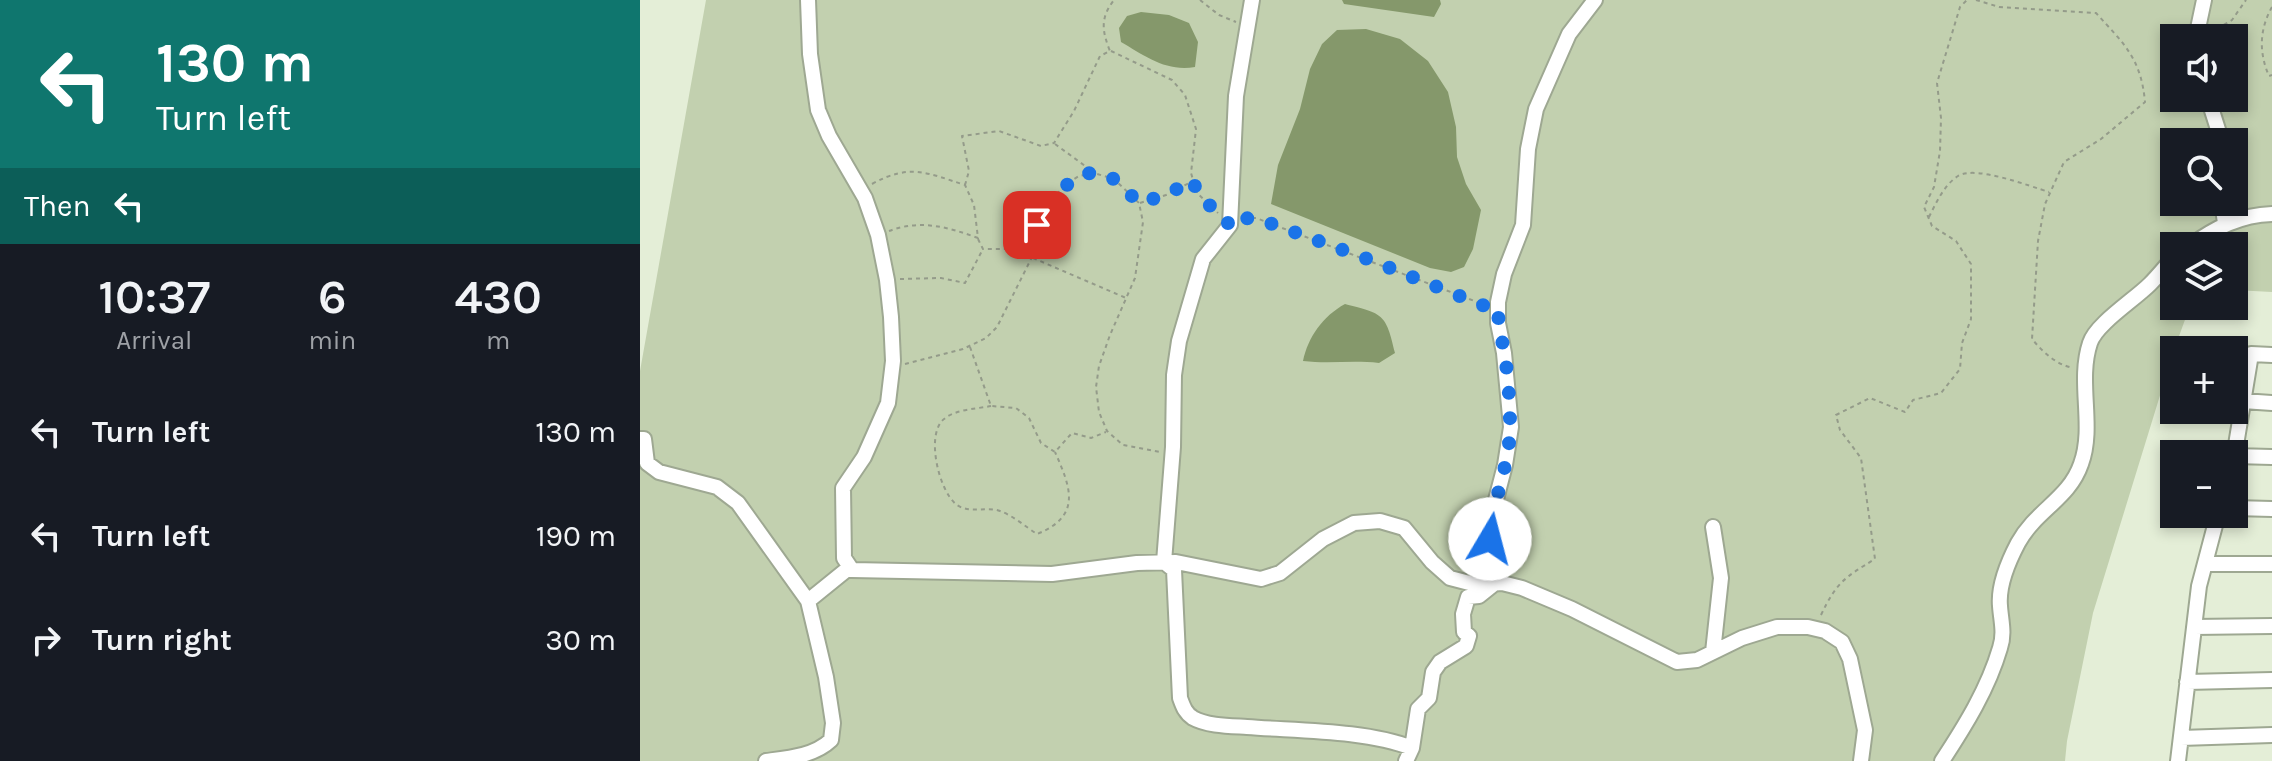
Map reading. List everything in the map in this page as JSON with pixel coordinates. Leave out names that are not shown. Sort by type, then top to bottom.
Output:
[{"type":"street","points":[[808,0],[810,54],[818,110],[829,136],[861,190],[878,235],[887,280],[892,368],[888,403],[864,457],[843,488],[844,558],[852,570],[1052,574],[1137,563],[1176,562],[1261,579],[1280,573],[1323,539],[1354,523],[1380,521],[1404,528],[1432,562],[1450,578],[1477,585],[1522,588],[1572,609],[1677,662],[1697,660],[1742,638],[1777,627],[1825,631],[1842,642],[1850,659],[1865,730],[1861,761]]},
{"type":"street","points":[[1164,562],[1173,454],[1174,375],[1179,341],[1203,259],[1230,222],[1236,96],[1252,0]]},
{"type":"street","points":[[1494,584],[1491,519],[1511,427],[1498,308],[1504,274],[1523,225],[1526,162],[1536,109],[1569,34],[1595,0]]},
{"type":"street","points":[[2199,24],[2204,0]]},
{"type":"street","points":[[2211,232],[2225,223],[2257,214],[2272,214]]},
{"type":"street","points":[[2224,216],[2225,223]]},
{"type":"street","points":[[1942,761],[1969,720],[2000,648],[2004,626],[2000,605],[2001,582],[2019,542],[2045,507],[2063,495],[2076,480],[2084,458],[2085,371],[2090,341],[2160,271]]},
{"type":"street","points":[[2248,372],[2251,354],[2272,355]]},
{"type":"street","points":[[2248,401],[2272,403]]},
{"type":"street","points":[[642,439],[647,463],[659,472],[717,487],[738,503],[808,601],[826,677],[833,723],[831,740],[822,748],[802,755],[766,761]]},
{"type":"street","points":[[2248,457],[2272,457]]},
{"type":"street","points":[[2248,508],[2272,509]]},
{"type":"street","points":[[1713,527],[1721,578],[1713,652]]},
{"type":"street","points":[[2178,761],[2199,586],[2214,528]]},
{"type":"street","points":[[1164,562],[1174,570],[1180,698],[1185,711],[1195,719],[1227,725],[1395,741],[1409,754]]},
{"type":"street","points":[[2205,564],[2272,564]]},
{"type":"street","points":[[808,601],[850,567]]},
{"type":"street","points":[[1409,754],[1418,709],[1429,698],[1433,672],[1440,662],[1466,646],[1469,636],[1464,632],[1465,603],[1468,597],[1479,596],[1494,584]]},
{"type":"street","points":[[2194,627],[2272,626]]},
{"type":"street","points":[[2187,682],[2272,680]]},
{"type":"street","points":[[2181,738],[2272,735]]},
{"type":"path","points":[[1114,0],[1101,28],[1110,51],[1172,80],[1185,95],[1196,129],[1191,173],[1197,193],[1230,222],[1256,218],[1482,305],[1498,308]]},
{"type":"path","points":[[1200,0],[1229,21],[1248,23]]},
{"type":"path","points":[[1814,628],[1833,589],[1848,575],[1875,559],[1861,458],[1840,430],[1836,415],[1870,398],[1905,412],[1913,400],[1941,393],[1960,369],[1962,343],[1971,319],[1971,264],[1956,241],[1932,226],[1924,207],[1934,187],[1940,151],[1941,118],[1937,83],[1960,7],[1967,0]]},
{"type":"path","points":[[1976,0],[2096,13],[2131,51],[2143,84],[2145,102],[2101,139],[2064,162],[2045,204],[2038,241],[2032,339],[2043,353],[2062,366],[2085,371]]},
{"type":"path","points":[[2226,24],[2246,0]]},
{"type":"path","points":[[2272,7],[2265,21],[2261,56],[2269,76],[2272,75]]},
{"type":"path","points":[[983,249],[978,238],[974,205],[965,185],[969,171],[962,136],[999,131],[1041,146],[1054,143],[1074,111],[1100,56],[1110,51]]},
{"type":"path","points":[[1054,143],[1094,173],[1114,179],[1139,203],[1143,222],[1135,278],[1099,366],[1096,387],[1099,412],[1107,431],[1123,445],[1173,454]]},
{"type":"path","points":[[861,190],[889,174],[915,170],[965,185]]},
{"type":"path","points":[[1929,219],[1940,195],[1958,176],[1973,172],[2051,192]]},
{"type":"path","points":[[892,368],[969,346],[986,338],[997,327],[1032,257],[1037,225],[1063,186],[1079,176],[1094,173]]},
{"type":"path","points":[[1139,203],[1166,195],[1193,180]]},
{"type":"path","points":[[878,235],[918,223],[978,238]]},
{"type":"path","points":[[983,249],[1032,249]]},
{"type":"path","points":[[887,280],[941,278],[965,283],[983,249]]},
{"type":"path","points":[[1032,257],[1127,299]]},
{"type":"path","points":[[969,346],[991,406]]},
{"type":"path","points":[[991,406],[1016,408],[1023,413],[1029,418],[1041,443],[1055,452],[1071,496],[1067,512],[1054,527],[1037,534],[999,511],[970,510],[957,505],[943,488],[934,446],[937,426],[946,417],[991,406]]},
{"type":"path","points":[[1055,452],[1072,433],[1091,438],[1107,431]]},
{"type":"shaded area","points":[[706,0],[2272,0],[2272,292],[2248,291],[2248,232],[2160,232],[2160,320],[2185,320],[2179,336],[2160,336],[2160,395],[2093,613],[2065,761],[640,761],[640,371]]},
{"type":"shaded area","points":[[1342,0],[1440,0],[1441,4],[1434,17],[1344,4]]},
{"type":"shaded area","points":[[1141,12],[1169,15],[1189,23],[1198,42],[1195,67],[1165,65],[1121,42],[1119,28],[1127,16]]},
{"type":"shaded area","points":[[1366,29],[1400,39],[1428,61],[1448,92],[1456,127],[1457,157],[1466,184],[1481,210],[1473,249],[1464,267],[1451,272],[1430,268],[1271,204],[1278,165],[1300,109],[1310,69],[1322,44],[1337,30]]},
{"type":"shaded area","points":[[1345,304],[1381,317],[1389,330],[1395,353],[1379,363],[1303,361],[1318,328]]},
{"type":"route","points":[[1037,225],[1063,186],[1079,176],[1094,173],[1114,179],[1139,203],[1166,195],[1193,180],[1197,193],[1230,225],[1231,219],[1256,218],[1482,305],[1498,308],[1511,427],[1491,519],[1490,539]]}]
